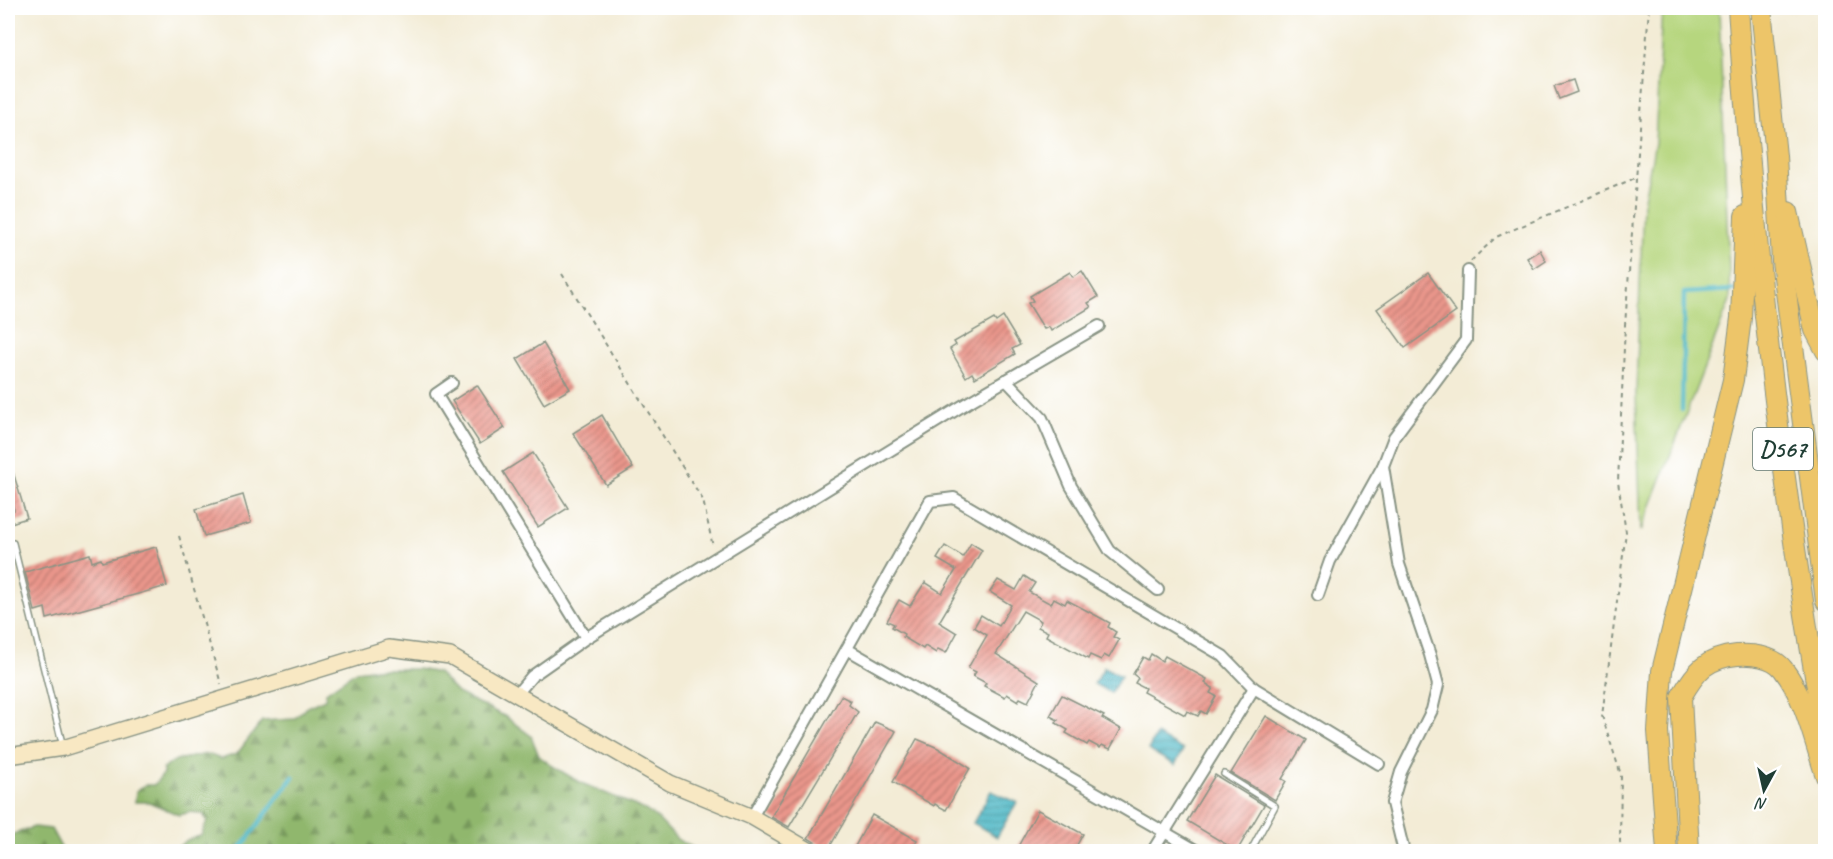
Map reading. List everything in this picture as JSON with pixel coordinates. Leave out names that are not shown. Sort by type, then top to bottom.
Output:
[{"type":"highway","name":"D567","points":[[1738,8],[1748,156],[1792,524],[1826,741]]},
{"type":"highway","name":"D567","points":[[1761,8],[1776,156],[1782,261],[1826,601]]},
{"type":"highway","points":[[1667,852],[1658,731],[1662,671],[1733,380],[1741,318],[1748,156]]},
{"type":"highway","points":[[1776,156],[1815,330],[1826,351]]},
{"type":"highway","points":[[1689,852],[1681,697],[1694,676],[1714,658],[1739,655],[1762,656],[1782,668],[1804,708],[1826,776]]},
{"type":"street","points":[[1318,596],[1330,561],[1383,466],[1394,437],[1466,340],[1468,271]]},
{"type":"street","points":[[516,695],[532,676],[586,638],[1005,380],[1099,326]]},
{"type":"street","points":[[1005,380],[1042,418],[1071,486],[1110,551],[1158,590]]},
{"type":"street","points":[[452,382],[436,394],[586,638]]},
{"type":"street","points":[[1383,466],[1399,564],[1430,655],[1437,685],[1432,711],[1401,772],[1392,803],[1404,852]]},
{"type":"street","points":[[752,817],[930,501],[954,498],[1222,656],[1254,688],[1379,764]]},
{"type":"street","points":[[8,756],[63,748],[389,648],[450,656],[670,783],[752,817],[812,852]]},
{"type":"street","points":[[847,649],[1199,852]]},
{"type":"street","points":[[1152,852],[1254,688]]},
{"type":"lane","points":[[14,543],[63,748]]},
{"type":"lane","points":[[1224,774],[1275,806],[1250,852]]},
{"type":"path","points":[[1622,852],[1620,843],[1621,775],[1602,716],[1626,532],[1617,482],[1635,178],[1648,8]]},
{"type":"path","points":[[1468,271],[1472,259],[1496,237],[1635,178]]},
{"type":"path","points":[[562,274],[703,500],[716,558]]},
{"type":"path","points":[[179,536],[225,698]]},
{"type":"green space","points":[[1662,8],[1719,8],[1730,300],[1641,531],[1636,393],[1643,204],[1655,143]]},
{"type":"green space","points":[[418,669],[438,673],[457,693],[506,717],[531,736],[539,756],[551,765],[579,782],[645,810],[657,818],[678,840],[699,851],[173,851],[187,840],[201,836],[207,821],[203,814],[191,812],[179,815],[149,802],[135,802],[136,791],[145,785],[154,785],[163,774],[163,769],[176,760],[207,754],[221,759],[237,754],[262,721],[294,719],[307,707],[325,699],[326,692],[356,671]]},
{"type":"green space","points":[[34,827],[51,829],[63,851],[8,851],[8,836]]},
{"type":"water","points":[[1104,667],[1121,676],[1111,693],[1094,684]]},
{"type":"water","points":[[1156,735],[1183,750],[1175,765],[1148,750]]},
{"type":"water","points":[[991,791],[1017,802],[997,837],[973,823]]},
{"type":"building","points":[[1573,80],[1577,92],[1559,99],[1554,86]]},
{"type":"building","points":[[1540,250],[1546,261],[1534,269],[1527,258]]},
{"type":"building","points":[[1082,271],[1098,297],[1088,303],[1091,307],[1051,331],[1049,327],[1044,329],[1028,303],[1033,301],[1030,296],[1070,272],[1073,277]]},
{"type":"building","points":[[1428,273],[1456,312],[1405,348],[1377,309]]},
{"type":"building","points":[[1003,317],[1020,345],[1012,349],[1015,354],[975,378],[972,373],[966,377],[950,349],[956,345],[954,342],[994,319],[996,322]]},
{"type":"building","points":[[543,343],[570,389],[544,404],[517,359]]},
{"type":"building","points":[[477,385],[505,428],[480,444],[452,401]]},
{"type":"building","points":[[602,415],[633,468],[606,485],[573,433]]},
{"type":"building","points":[[533,453],[568,508],[538,527],[503,472]]},
{"type":"building","points":[[10,462],[27,518],[11,523],[8,512],[14,510],[8,490],[8,463]]},
{"type":"building","points":[[243,495],[251,523],[204,536],[196,509]]},
{"type":"building","points":[[971,543],[982,550],[939,622],[957,633],[946,653],[938,649],[936,653],[925,646],[923,649],[903,637],[904,634],[892,627],[894,624],[887,621],[899,600],[910,606],[925,582],[942,593],[956,570],[937,559],[945,546],[963,557]]},
{"type":"building","points":[[156,547],[167,586],[47,619],[45,608],[35,611],[25,572],[90,554],[92,562],[101,559],[102,562]]},
{"type":"building","points":[[1024,576],[1035,583],[1029,592],[1051,604],[1054,598],[1065,604],[1067,600],[1110,623],[1108,627],[1116,632],[1113,637],[1119,640],[1109,658],[1104,655],[1101,660],[1090,655],[1088,659],[1046,636],[1048,632],[1038,627],[1041,621],[1023,611],[996,654],[1039,681],[1028,702],[1020,698],[1018,701],[1007,694],[1005,697],[984,686],[986,683],[973,676],[976,672],[968,668],[987,635],[974,627],[981,615],[999,626],[1011,605],[990,592],[998,580],[1016,590]]},
{"type":"building","points":[[1151,654],[1162,661],[1165,656],[1207,679],[1205,683],[1213,688],[1210,693],[1216,696],[1206,714],[1201,711],[1198,716],[1187,711],[1185,715],[1143,692],[1145,688],[1135,683],[1138,678],[1133,674],[1143,657],[1148,660]]},
{"type":"building","points":[[1062,695],[1104,716],[1102,718],[1121,729],[1110,749],[1102,745],[1100,748],[1089,742],[1087,745],[1066,733],[1068,730],[1056,723],[1058,720],[1050,716]]},
{"type":"building","points":[[841,696],[851,701],[849,705],[858,712],[789,827],[771,817]]},
{"type":"building","points":[[1266,716],[1306,740],[1282,779],[1286,781],[1275,800],[1231,773]]},
{"type":"building","points":[[875,722],[896,731],[828,850],[808,838]]},
{"type":"building","points":[[917,739],[938,748],[970,768],[946,810],[935,804],[934,806],[893,782]]},
{"type":"building","points":[[1215,775],[1264,805],[1237,851],[1187,821]]},
{"type":"building","points":[[1038,810],[1083,834],[1073,852],[1015,852]]},
{"type":"building","points":[[872,815],[917,840],[911,852],[852,852]]},
{"type":"waterway","points":[[1682,410],[1684,293],[1733,290]]},
{"type":"waterway","points":[[238,852],[293,777]]}]
